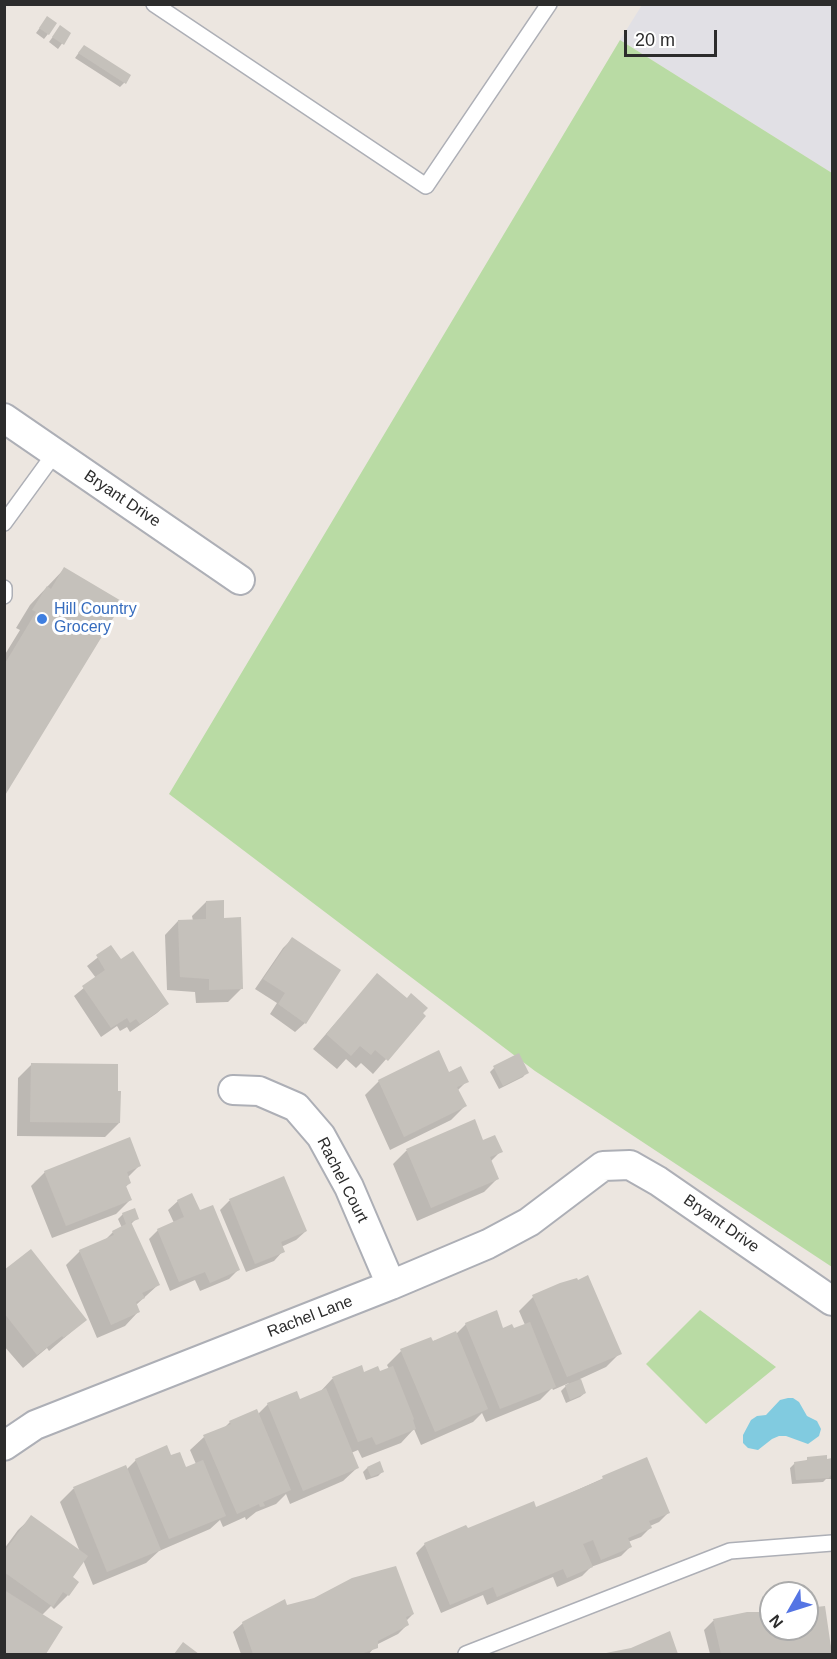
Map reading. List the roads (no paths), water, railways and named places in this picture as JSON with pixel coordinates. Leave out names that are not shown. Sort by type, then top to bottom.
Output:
[{"type":"street","name":"Bryant Drive","points":[[4,418],[240,580]]},
{"type":"street","name":"Rachel Court","points":[[233,1090],[259,1091],[296,1107],[321,1136],[349,1187],[391,1285]]},
{"type":"street","name":"Bryant Drive","points":[[603,1166],[630,1165],[658,1181],[832,1301]]},
{"type":"street","name":"Rachel Lane","points":[[4,1446],[35,1425],[391,1285],[488,1244],[529,1222],[603,1166]]},
{"type":"lane","points":[[154,4],[426,186],[549,4]]},
{"type":"lane","points":[[4,523],[55,453]]},
{"type":"lane","points":[[4,588],[4,596]]},
{"type":"lane","points":[[466,1654],[730,1551],[832,1543]]},
{"type":"water","points":[[788,1398],[799,1402],[807,1416],[817,1421],[821,1429],[819,1436],[808,1444],[786,1436],[779,1436],[758,1450],[748,1448],[743,1443],[743,1435],[751,1420],[757,1416],[766,1415],[780,1400]]},
{"type":"place","name":"Hill Country Grocery","points":[[42,619]]}]
